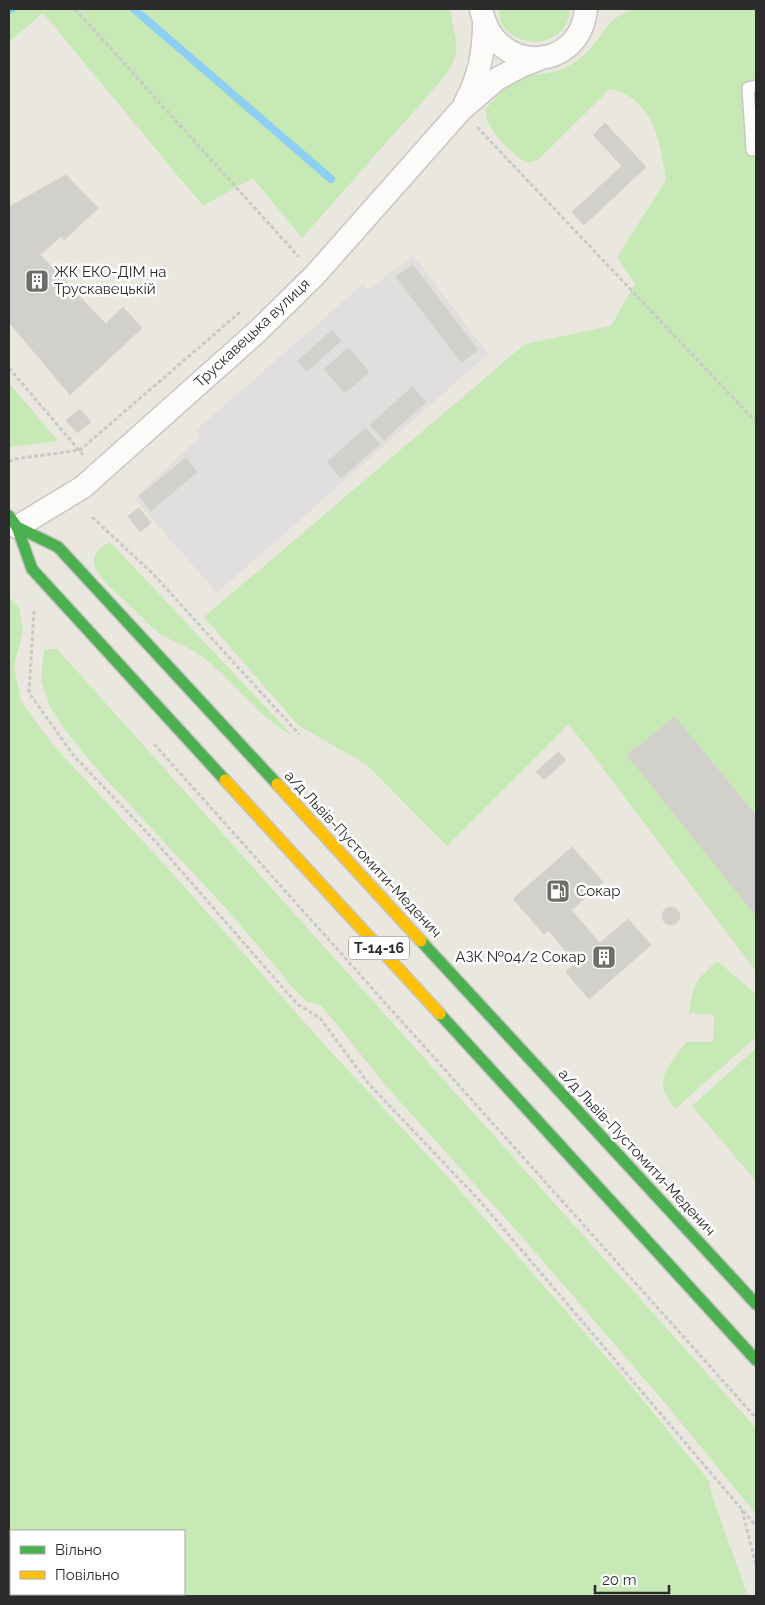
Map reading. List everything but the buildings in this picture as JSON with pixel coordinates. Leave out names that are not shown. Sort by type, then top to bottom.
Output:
[{"type":"main road","name":"а/д Львів-Пустомити-Меденич","points":[[13,522],[58,547],[756,1304]]},
{"type":"main road","name":"Т-14-16","points":[[13,522],[32,569],[756,1360]]},
{"type":"street","points":[[580,32],[586,9]]},
{"type":"street","points":[[580,32],[603,9]]},
{"type":"street","points":[[482,16],[490,36],[501,47],[514,55],[544,58]]},
{"type":"street","name":"Трускавецька вулиця","points":[[461,110],[476,83],[484,48],[482,16]]},
{"type":"street","name":"Трускавецька вулиця","points":[[13,522],[83,487],[102,471],[259,330],[314,275],[461,110],[496,80],[521,66],[558,52],[570,44],[580,32]]},
{"type":"lane","points":[[756,86],[748,88],[752,150],[756,150]]},
{"type":"path","points":[[75,9],[314,275]]},
{"type":"path","points":[[461,110],[756,422]]},
{"type":"path","points":[[292,264],[305,250]]},
{"type":"path","points":[[9,462],[16,459],[80,450],[243,310]]},
{"type":"path","points":[[9,368],[80,450],[85,461]]},
{"type":"path","points":[[92,517],[152,573],[299,734]]},
{"type":"path","points":[[34,610],[30,693],[74,756],[156,842],[297,1004],[320,1018],[368,1083],[479,1200],[756,1526]]},
{"type":"path","points":[[153,743],[756,1418]]},
{"type":"path","points":[[742,1509],[756,1565]]},
{"type":"shaded area","points":[[413,255],[488,354],[217,593],[134,498],[200,437],[195,431],[363,284],[369,290]]},
{"type":"green space","points":[[9,9],[450,9],[456,48],[455,56],[447,73],[302,238],[253,178],[203,206],[43,13],[9,42]]},
{"type":"green space","points":[[499,9],[570,9],[567,23],[558,34],[547,40],[534,42],[521,39],[510,33],[502,23]]},
{"type":"green space","points":[[637,9],[756,9],[756,971],[569,724],[447,846],[367,765],[298,725],[204,617],[525,344],[611,326],[635,284],[617,257],[666,180],[661,152],[652,124],[636,102],[625,94],[610,89],[538,160],[527,163],[506,147],[494,133],[487,117],[486,109],[509,84],[529,76],[559,70],[575,62],[585,55],[609,24],[616,18]]},
{"type":"green space","points":[[9,383],[58,441],[9,447]]},
{"type":"green space","points":[[110,542],[293,736],[258,710],[204,658],[156,631],[106,583],[95,566],[94,557],[99,549]]},
{"type":"green space","points":[[9,597],[19,607],[23,631],[14,667],[21,701],[52,744],[164,864],[331,1052],[456,1186],[628,1382],[709,1481],[712,1496],[748,1596],[9,1596]]},
{"type":"green space","points":[[44,649],[57,649],[756,1428],[756,1514],[660,1397],[523,1238],[387,1087],[321,1005],[306,1001],[295,990],[232,915],[101,774],[65,730],[50,707],[41,680]]},
{"type":"green space","points":[[717,961],[756,994],[756,1037],[675,1109],[664,1089],[663,1081],[668,1067],[686,1042],[713,1042],[714,1015],[689,1013],[696,984],[704,973]]},
{"type":"green space","points":[[756,1048],[756,1181],[692,1106]]},
{"type":"waterway","points":[[134,9],[331,179]]},
{"type":"traffic: fast","points":[[9,516],[17,527],[32,569],[225,780]]},
{"type":"traffic: fast","points":[[17,527],[58,547],[277,784]]},
{"type":"traffic: fast","points":[[421,941],[756,1304]]},
{"type":"traffic: fast","points":[[440,1014],[756,1360]]},
{"type":"traffic: slow","points":[[225,780],[440,1014]]},
{"type":"traffic: slow","points":[[277,784],[421,941]]},
{"type":"place","name":"ЖК ЕКО-ДІМ на Трускавецькій","points":[[37,281]]},
{"type":"place","name":"Сокар","points":[[558,891]]},
{"type":"place","name":"АЗК №04/2 Сокар","points":[[604,957]]}]
